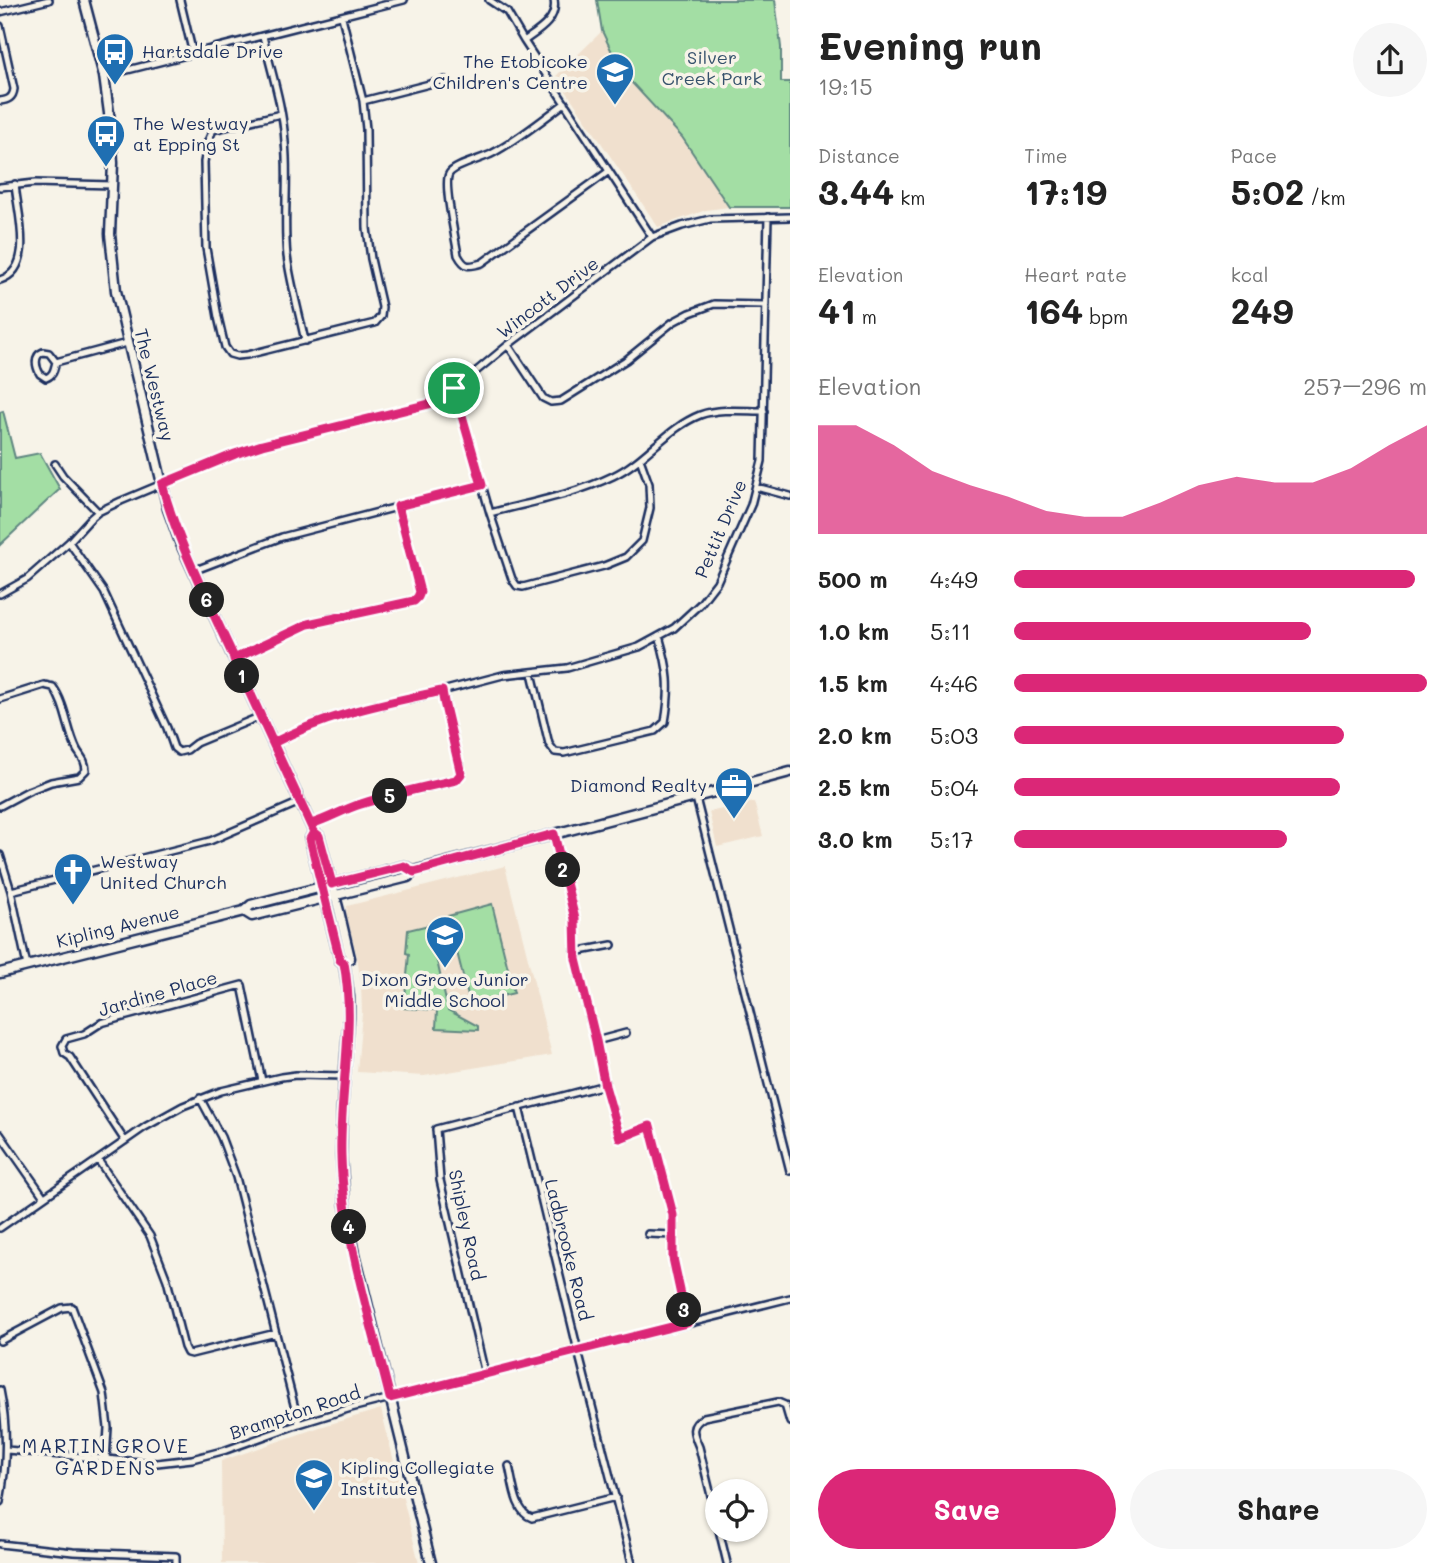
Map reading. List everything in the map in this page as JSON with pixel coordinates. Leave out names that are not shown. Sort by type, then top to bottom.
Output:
[{"type":"main road","name":"The Westway","points":[[84,0],[103,75],[113,140],[110,223],[117,300],[162,484],[174,526],[194,571],[312,828],[319,836],[350,958],[344,963]]},
{"type":"main road","name":"Kipling Avenue","points":[[244,911],[252,916],[335,896],[408,877],[414,872],[790,772]]},
{"type":"main road","name":"The Westway","points":[[312,828],[310,839],[340,960],[344,963],[349,1006],[341,1144],[345,1205],[431,1563]]},
{"type":"main road","name":"Kipling Avenue","points":[[0,973],[244,911],[251,905],[404,866],[414,872]]},
{"type":"street","points":[[0,12],[49,0]]},
{"type":"street","points":[[180,0],[193,54]]},
{"type":"street","points":[[103,75],[404,0]]},
{"type":"street","points":[[488,0],[507,12],[652,237]]},
{"type":"street","points":[[524,41],[552,18],[554,0]]},
{"type":"street","points":[[281,114],[213,130],[204,162],[206,248],[225,347],[230,354],[237,356],[375,323],[381,316],[382,307],[366,229],[366,129],[363,101],[342,16]]},
{"type":"street","points":[[0,26],[14,89],[12,97],[0,101]]},
{"type":"street","points":[[263,36],[285,142],[287,255],[293,294],[305,341]]},
{"type":"street","points":[[363,101],[445,80]]},
{"type":"street","points":[[565,103],[494,153],[449,173],[448,192],[458,256],[463,263],[471,267],[482,263],[608,171]]},
{"type":"street","points":[[0,187],[35,183],[112,185]]},
{"type":"street","points":[[0,280],[12,274],[21,258],[20,216],[15,184]]},
{"type":"street","name":"Pettit Drive","points":[[273,743],[353,710],[503,675],[567,668],[639,647],[674,628],[700,604],[717,582],[751,505],[762,461],[768,217]]},
{"type":"street","name":"Wincott Drive","points":[[0,594],[27,579],[69,542],[90,518],[121,501],[262,445],[429,404],[445,397],[508,345],[652,237],[710,219],[790,217]]},
{"type":"street","points":[[508,345],[543,398],[551,402],[561,401],[626,360],[690,313],[714,304],[766,305]]},
{"type":"street","points":[[55,362],[128,343]]},
{"type":"street","points":[[39,353],[49,353],[55,362],[50,376],[46,378],[40,374],[36,362],[39,353]]},
{"type":"street","points":[[454,388],[490,513],[512,579],[517,586],[523,587],[604,566],[626,556],[642,541],[650,508],[649,484],[640,459]]},
{"type":"street","points":[[490,513],[586,488],[615,475],[680,427],[701,415],[724,410],[764,411]]},
{"type":"street","points":[[55,464],[98,512]]},
{"type":"street","points":[[194,571],[282,537],[482,485]]},
{"type":"street","points":[[756,487],[790,496]]},
{"type":"street","points":[[234,659],[308,624],[414,601],[420,592],[398,506]]},
{"type":"street","points":[[69,542],[104,592],[174,748],[179,752],[187,750],[196,743],[261,716]]},
{"type":"street","points":[[532,673],[549,744],[555,752],[564,753],[656,731],[666,722],[670,685],[659,636]]},
{"type":"street","points":[[0,699],[44,685],[53,687],[59,695],[77,750],[85,761],[86,770],[79,777],[51,782],[0,806]]},
{"type":"street","points":[[312,828],[359,804],[456,780],[461,774],[442,691]]},
{"type":"street","points":[[696,798],[790,1171]]},
{"type":"street","points":[[11,891],[210,841],[300,802]]},
{"type":"street","points":[[554,834],[575,919],[575,952],[605,1086],[620,1138],[650,1126],[673,1215],[673,1258],[687,1323]]},
{"type":"street","points":[[0,855],[11,891],[27,966]]},
{"type":"street","points":[[575,952],[612,944]]},
{"type":"street","name":"Jardine Place","points":[[125,1141],[70,1057],[64,1053],[62,1046],[66,1040],[84,1034],[101,1023],[242,985],[262,1082]]},
{"type":"street","points":[[596,1041],[626,1033]]},
{"type":"street","points":[[0,1228],[156,1120],[200,1098],[296,1075],[345,1076]]},
{"type":"street","name":"Shipley Road","points":[[485,1374],[440,1180],[436,1129],[605,1086]]},
{"type":"street","points":[[200,1098],[230,1157],[299,1424]]},
{"type":"street","name":"Ladbrooke Road","points":[[519,1107],[632,1563]]},
{"type":"street","points":[[0,1133],[44,1197]]},
{"type":"street","points":[[98,1160],[150,1236],[167,1280],[187,1353],[276,1333]]},
{"type":"street","points":[[648,1234],[673,1236]]},
{"type":"street","name":"Brampton Road","points":[[7,1450],[106,1460],[157,1462],[192,1459],[390,1398],[790,1298]]},
{"type":"street","points":[[0,1341],[62,1308],[72,1307],[104,1393],[108,1415],[106,1460]]},
{"type":"street","points":[[0,1390],[7,1450],[0,1502]]},
{"type":"street","points":[[707,1479],[694,1435],[695,1423],[704,1417],[778,1402],[785,1405],[790,1422]]},
{"type":"street","points":[[509,1466],[524,1516],[532,1518],[616,1497]]},
{"type":"street","points":[[722,1542],[727,1563]]},
{"type":"street","points":[[0,1544],[73,1552],[176,1556],[176,1563]]},
{"type":"shaded area","name":"The Etobicoke Children's Centre","points":[[602,31],[621,71],[682,137],[729,207],[706,210],[658,227],[556,76]]},
{"type":"shaded area","points":[[754,802],[763,836],[717,847],[709,812]]},
{"type":"shaded area","name":"Dixon Grove Junior Middle School","points":[[505,866],[552,1055],[424,1076],[357,1072],[362,1013],[361,985],[346,914],[347,906]]},
{"type":"shaded area","name":"Kipling Collegiate Institute","points":[[381,1409],[419,1563],[222,1563],[221,1461]]},
{"type":"green space","name":"Silver Creek Park","points":[[597,0],[775,0],[781,47],[781,82],[790,82],[790,207],[729,207],[682,137],[621,71],[602,31]]},
{"type":"green space","points":[[3,411],[15,458],[40,453],[60,489],[0,545],[0,412]]},
{"type":"green space","points":[[492,904],[514,993],[470,1004],[448,916]]},
{"type":"green space","points":[[429,925],[448,1010],[478,1026],[478,1030],[436,1028],[437,1010],[404,1008],[409,954],[406,953],[408,930]]},
{"type":"place","name":"Hartsdale Drive","points":[[115,86]]},
{"type":"place","name":"The Etobicoke Children's Centre","points":[[615,106]]},
{"type":"place","name":"The Westway at Epping St","points":[[106,168]]},
{"type":"place","name":"Diamond Realty","points":[[734,820]]},
{"type":"place","name":"Westway United Church","points":[[73,906]]},
{"type":"place","name":"Dixon Grove Junior Middle School","points":[[445,969]]},
{"type":"place","name":"Kipling Collegiate Institute","points":[[314,1512]]},
{"type":"district","name":"MARTIN GROVE GARDENS","points":[[106,1457]]},
{"type":"route","points":[[454,388],[445,397],[429,404],[262,445],[162,484],[180,542],[273,743],[353,710],[442,691],[461,774],[456,780],[359,804],[311,824],[314,832],[310,839],[317,872],[340,960],[344,963],[349,996],[341,1134],[345,1205],[390,1398],[687,1323],[673,1258],[673,1215],[650,1126],[620,1138],[605,1086],[576,959],[575,919],[554,834],[414,872],[404,866],[332,884],[319,836],[314,832],[234,659],[308,624],[414,601],[418,597],[420,592],[398,506],[482,485],[454,388]]}]
